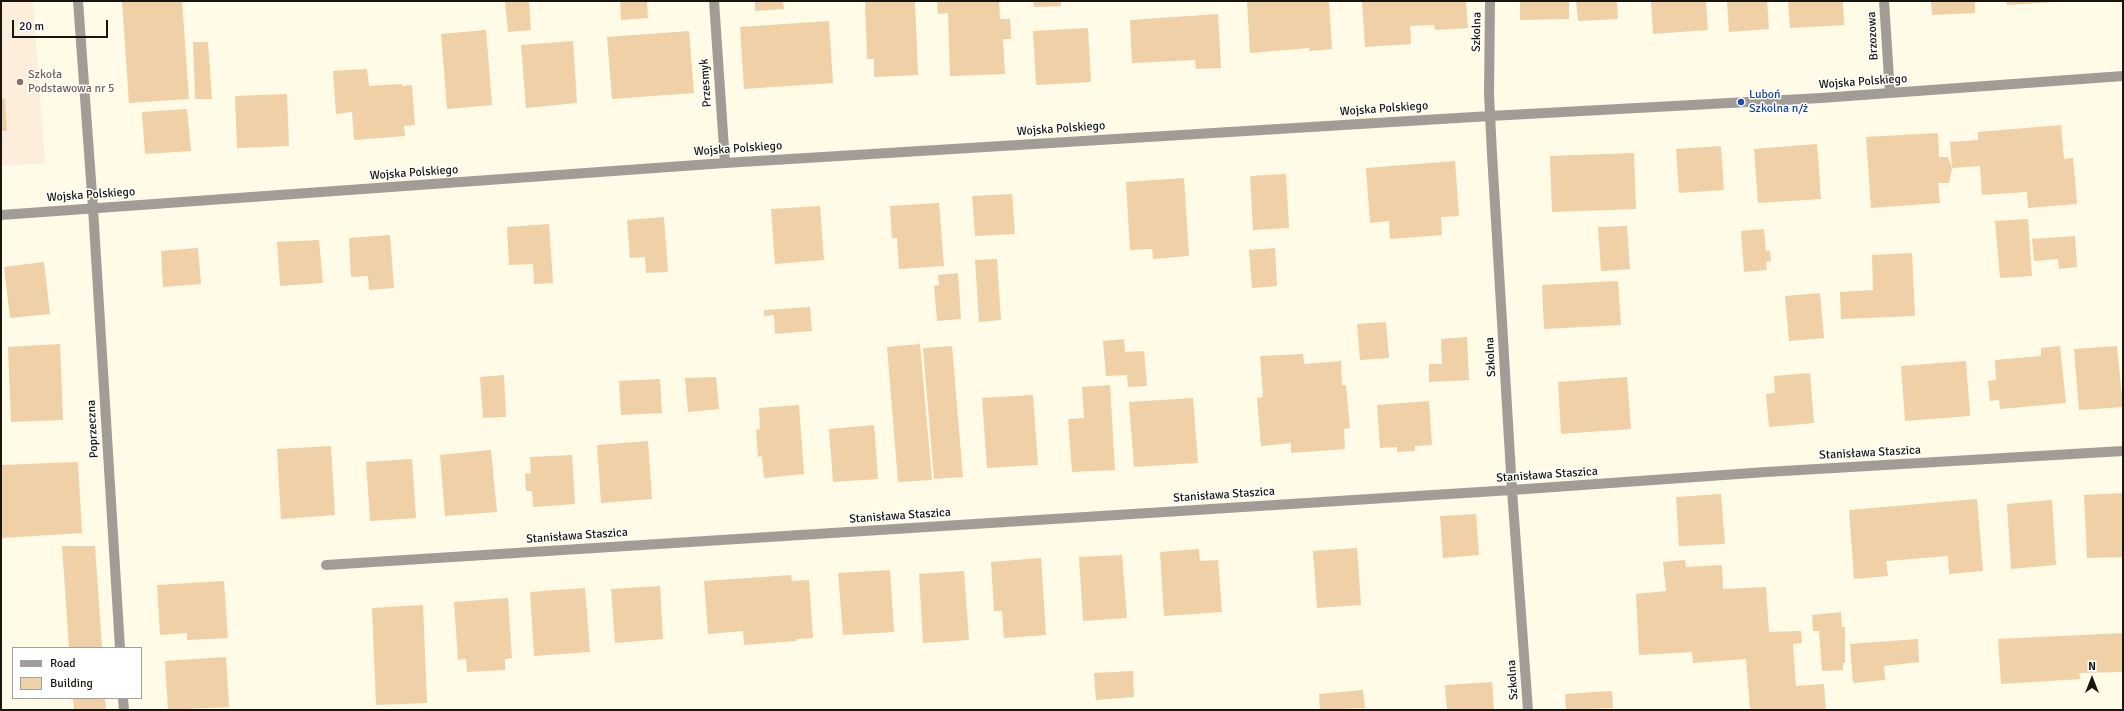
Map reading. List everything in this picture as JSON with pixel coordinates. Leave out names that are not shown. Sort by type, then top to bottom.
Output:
[{"type":"street","name":"Poprzeczna","points":[[78,1],[93,208],[120,647]]},
{"type":"street","name":"Przesmyk","points":[[714,1],[725,163]]},
{"type":"street","name":"Szkolna","points":[[1490,1],[1490,116],[1512,490],[1528,710]]},
{"type":"street","name":"Brzozowa","points":[[1884,1],[1890,93]]},
{"type":"street","name":"Wojska Polskiego","points":[[1,215],[725,163],[1890,93],[2123,76]]},
{"type":"street","name":"Stanisława Staszica","points":[[326,565],[1512,490],[1766,472],[2123,451]]},
{"type":"street","points":[[123,699],[124,710]]},
{"type":"shaded area","name":"Szkoła Podstawowa nr 5","points":[[1,1],[33,1],[45,163],[1,166]]},
{"type":"building","points":[[122,1],[182,1],[189,99],[129,103]]},
{"type":"building","points":[[505,1],[529,1],[531,30],[508,32]]},
{"type":"building","points":[[620,1],[647,1],[648,18],[621,20]]},
{"type":"building","points":[[755,1],[783,1],[784,9],[755,11]]},
{"type":"building","points":[[865,1],[915,1],[918,75],[874,77],[874,59],[867,59]]},
{"type":"building","points":[[937,1],[999,1],[1000,19],[1010,19],[1011,39],[1003,39],[1005,74],[950,76],[948,13],[938,14]]},
{"type":"building","points":[[1033,1],[1061,1],[1061,6],[1034,7]]},
{"type":"building","points":[[1247,1],[1329,1],[1332,49],[1309,51],[1309,48],[1250,53]]},
{"type":"building","points":[[1362,1],[1466,1],[1468,28],[1435,30],[1434,25],[1410,26],[1411,44],[1365,47]]},
{"type":"building","points":[[1520,1],[1569,1],[1569,19],[1520,20]]},
{"type":"building","points":[[1576,1],[1617,1],[1618,19],[1578,21]]},
{"type":"building","points":[[1651,1],[1706,1],[1708,30],[1653,34]]},
{"type":"building","points":[[1727,1],[1767,1],[1769,29],[1729,32]]},
{"type":"building","points":[[1788,1],[1843,1],[1844,25],[1790,28]]},
{"type":"building","points":[[1931,1],[1975,1],[1975,13],[1932,15]]},
{"type":"building","points":[[2006,1],[2056,1],[2056,2],[2007,5]]},
{"type":"building","points":[[1218,14],[1221,68],[1196,69],[1195,60],[1132,63],[1130,20]]},
{"type":"building","points":[[829,21],[833,83],[744,89],[740,27]]},
{"type":"building","points":[[1088,28],[1091,82],[1036,85],[1033,31]]},
{"type":"building","points":[[486,30],[492,105],[447,109],[441,34]]},
{"type":"building","points":[[689,31],[694,93],[612,99],[607,37]]},
{"type":"building","points":[[573,41],[577,103],[526,108],[521,45]]},
{"type":"building","points":[[193,42],[208,42],[212,99],[195,99]]},
{"type":"building","points":[[367,69],[369,86],[402,84],[402,86],[412,85],[415,125],[404,126],[405,136],[354,140],[352,112],[336,114],[333,71]]},
{"type":"building","points":[[287,94],[289,146],[237,148],[235,96]]},
{"type":"building","points":[[1,99],[5,99],[7,131],[1,131]]},
{"type":"building","points":[[187,109],[191,151],[145,154],[142,112]]},
{"type":"building","points":[[2061,125],[2064,159],[2073,158],[2077,204],[2028,208],[2027,192],[1982,195],[1980,166],[1952,168],[1950,142],[1978,140],[1978,132]]},
{"type":"building","points":[[1938,133],[1939,157],[1948,157],[1952,168],[1949,183],[1938,183],[1940,203],[1871,208],[1866,137]]},
{"type":"building","points":[[1817,144],[1821,199],[1758,203],[1754,149]]},
{"type":"building","points":[[1721,146],[1724,190],[1679,193],[1676,149]]},
{"type":"building","points":[[1634,153],[1636,209],[1552,212],[1550,156]]},
{"type":"building","points":[[1455,161],[1459,216],[1441,217],[1442,235],[1390,239],[1389,221],[1370,223],[1366,168]]},
{"type":"building","points":[[1286,174],[1289,228],[1253,230],[1250,176]]},
{"type":"building","points":[[1184,178],[1189,256],[1153,259],[1152,249],[1130,250],[1126,182]]},
{"type":"building","points":[[1012,194],[1015,234],[975,236],[972,196]]},
{"type":"building","points":[[939,203],[944,266],[899,269],[897,238],[892,238],[890,206]]},
{"type":"building","points":[[820,206],[824,260],[775,264],[771,209]]},
{"type":"building","points":[[664,217],[668,272],[646,273],[645,257],[630,258],[627,220]]},
{"type":"building","points":[[2028,219],[2032,276],[2000,278],[1995,221]]},
{"type":"building","points":[[549,224],[553,283],[534,284],[533,264],[509,265],[507,227]]},
{"type":"building","points":[[1627,226],[1630,269],[1601,271],[1598,227]]},
{"type":"building","points":[[1764,229],[1766,251],[1770,251],[1771,261],[1766,262],[1767,270],[1744,272],[1741,231]]},
{"type":"building","points":[[390,235],[394,288],[369,290],[368,276],[351,277],[349,238]]},
{"type":"building","points":[[2075,236],[2077,267],[2059,269],[2058,259],[2034,261],[2032,239]]},
{"type":"building","points":[[319,240],[323,283],[280,286],[277,242]]},
{"type":"building","points":[[198,248],[201,284],[163,287],[161,251]]},
{"type":"building","points":[[1275,248],[1277,286],[1252,288],[1249,250]]},
{"type":"building","points":[[1912,253],[1915,316],[1841,319],[1840,292],[1873,290],[1872,255]]},
{"type":"building","points":[[997,259],[1001,320],[979,322],[975,260]]},
{"type":"building","points":[[44,262],[50,314],[10,318],[4,267]]},
{"type":"building","points":[[958,273],[961,319],[937,321],[934,286],[939,285],[938,275]]},
{"type":"building","points":[[1618,281],[1621,325],[1544,329],[1542,285]]},
{"type":"building","points":[[1820,293],[1824,338],[1789,341],[1785,296]]},
{"type":"building","points":[[810,307],[812,331],[775,334],[774,315],[764,316],[764,310]]},
{"type":"building","points":[[1386,322],[1389,358],[1360,360],[1357,324]]},
{"type":"building","points":[[1467,337],[1469,380],[1429,382],[1429,364],[1442,364],[1441,339]]},
{"type":"building","points":[[1124,339],[1125,352],[1144,351],[1147,386],[1128,387],[1127,375],[1106,376],[1103,341]]},
{"type":"building","points":[[60,344],[63,420],[11,422],[8,347]]},
{"type":"building","points":[[920,344],[932,480],[898,482],[887,347]]},
{"type":"building","points":[[952,346],[963,477],[934,479],[923,348]]},
{"type":"building","points":[[2060,346],[2066,403],[2000,409],[1999,400],[1990,401],[1988,381],[1996,380],[1995,360],[2041,356],[2041,348]]},
{"type":"building","points":[[2117,346],[2123,407],[2079,410],[2074,349]]},
{"type":"building","points":[[1303,354],[1304,364],[1341,361],[1342,385],[1346,385],[1350,428],[1344,429],[1345,449],[1291,453],[1291,443],[1261,446],[1257,398],[1263,397],[1260,356]]},
{"type":"building","points":[[1966,361],[1970,416],[1905,421],[1901,366]]},
{"type":"building","points":[[1810,373],[1814,423],[1769,427],[1766,394],[1775,393],[1774,376]]},
{"type":"building","points":[[504,375],[506,417],[483,418],[480,377]]},
{"type":"building","points":[[716,377],[719,409],[688,412],[685,378]]},
{"type":"building","points":[[1627,377],[1631,429],[1561,434],[1558,382]]},
{"type":"building","points":[[660,379],[662,413],[621,415],[619,381]]},
{"type":"building","points":[[1110,385],[1115,470],[1072,472],[1068,419],[1084,418],[1082,387]]},
{"type":"building","points":[[1033,395],[1038,465],[987,468],[982,398]]},
{"type":"building","points":[[1193,398],[1198,463],[1134,467],[1129,402]]},
{"type":"building","points":[[1429,401],[1432,445],[1415,446],[1415,451],[1397,452],[1397,447],[1380,448],[1377,405]]},
{"type":"building","points":[[799,405],[804,474],[764,478],[762,456],[758,457],[756,430],[760,429],[759,408]]},
{"type":"building","points":[[874,425],[878,479],[833,482],[829,429]]},
{"type":"building","points":[[648,441],[652,499],[601,503],[597,445]]},
{"type":"building","points":[[331,446],[335,515],[281,519],[277,449]]},
{"type":"building","points":[[491,450],[497,512],[445,516],[440,455]]},
{"type":"building","points":[[572,455],[575,504],[533,507],[532,491],[526,491],[525,474],[531,473],[530,457]]},
{"type":"building","points":[[412,459],[416,518],[370,521],[366,462]]},
{"type":"building","points":[[78,462],[82,533],[1,538],[1,465]]},
{"type":"building","points":[[2123,493],[2123,557],[2087,558],[2084,495]]},
{"type":"building","points":[[1721,494],[1725,544],[1679,546],[1676,497]]},
{"type":"building","points":[[1977,499],[1983,571],[1949,574],[1948,556],[1886,561],[1888,576],[1854,579],[1849,510]]},
{"type":"building","points":[[2052,500],[2056,565],[2011,569],[2007,504]]},
{"type":"building","points":[[1476,514],[1479,555],[1443,558],[1440,516]]},
{"type":"building","points":[[62,546],[95,546],[102,647],[69,647]]},
{"type":"building","points":[[1357,548],[1361,605],[1317,608],[1313,551]]},
{"type":"building","points":[[1199,549],[1200,561],[1218,560],[1222,612],[1164,616],[1160,552]]},
{"type":"building","points":[[1122,555],[1127,618],[1083,621],[1079,557]]},
{"type":"building","points":[[1041,558],[1046,635],[1004,638],[1002,611],[994,611],[991,562]]},
{"type":"building","points":[[1685,560],[1686,567],[1722,565],[1723,589],[1766,587],[1769,632],[1801,631],[1802,643],[1793,644],[1796,686],[1824,684],[1826,710],[1750,710],[1746,659],[1693,663],[1692,652],[1639,655],[1636,594],[1666,591],[1663,562]]},
{"type":"building","points":[[890,570],[894,632],[843,635],[838,573]]},
{"type":"building","points":[[964,571],[969,640],[923,643],[919,574]]},
{"type":"building","points":[[791,575],[792,581],[809,580],[813,638],[796,639],[796,641],[744,645],[743,631],[708,634],[704,581]]},
{"type":"building","points":[[224,581],[228,638],[187,640],[187,633],[160,635],[157,585]]},
{"type":"building","points":[[660,586],[663,639],[615,643],[611,589]]},
{"type":"building","points":[[585,588],[590,652],[534,656],[530,592]]},
{"type":"building","points":[[508,598],[512,658],[505,659],[505,670],[467,672],[466,659],[458,660],[454,602]]},
{"type":"building","points":[[423,605],[427,703],[376,705],[372,608]]},
{"type":"building","points":[[1841,612],[1842,627],[1845,627],[1845,663],[1843,663],[1843,670],[1822,671],[1819,631],[1813,631],[1812,615]]},
{"type":"building","points":[[2123,633],[2123,672],[2079,673],[2081,679],[2001,684],[1998,639]]},
{"type":"building","points":[[1918,639],[1919,662],[1884,666],[1885,680],[1853,683],[1850,644]]},
{"type":"building","points":[[226,657],[229,707],[168,710],[165,661]]},
{"type":"building","points":[[1133,671],[1134,697],[1096,700],[1094,673]]},
{"type":"building","points":[[1492,682],[1494,710],[1447,710],[1445,685]]},
{"type":"building","points":[[1363,690],[1365,708],[1320,710],[1319,694]]},
{"type":"building","points":[[1612,691],[1613,708],[1566,710],[1565,694]]},
{"type":"building","points":[[73,699],[105,699],[106,710],[74,710]]},
{"type":"place","name":"Szkoła Podstawowa nr 5","points":[[20,82]]},
{"type":"place","name":"Luboń Szkolna n/ż","points":[[1741,102]]}]
